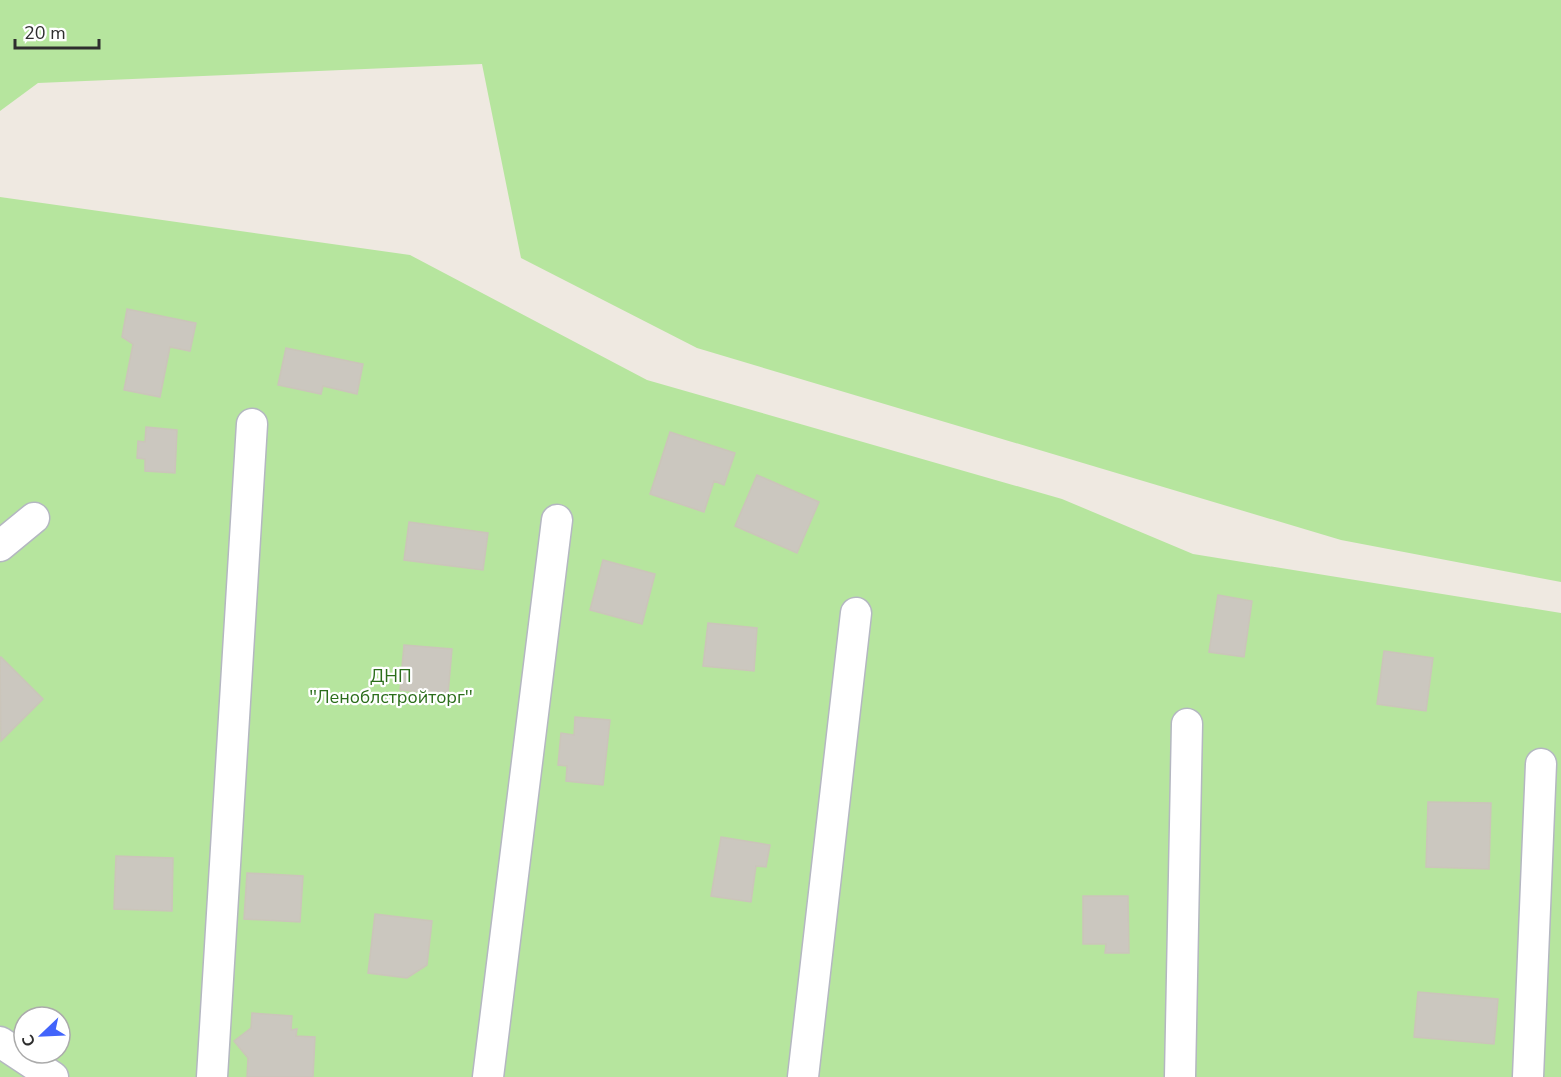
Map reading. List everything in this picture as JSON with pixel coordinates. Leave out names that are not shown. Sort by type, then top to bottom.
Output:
[{"type":"street","points":[[212,1077],[252,424]]},
{"type":"street","points":[[0,546],[34,518]]},
{"type":"street","points":[[488,1077],[557,520]]},
{"type":"street","points":[[803,1077],[856,613]]},
{"type":"street","points":[[1180,1077],[1187,724]]},
{"type":"street","points":[[1528,1077],[1541,764]]},
{"type":"street","points":[[0,1042],[53,1077]]},
{"type":"green space","points":[[0,0],[1561,0],[1561,582],[1341,540],[697,348],[521,258],[482,64],[38,83],[0,111]]},
{"type":"green space","name":"ДНП ''Леноблстройторг''","points":[[0,197],[410,255],[647,380],[1062,499],[1193,554],[1561,613],[1561,1077],[0,1077]]},
{"type":"building","points":[[127,309],[196,323],[190,351],[170,347],[160,397],[124,390],[133,344],[122,337]]},
{"type":"building","points":[[286,348],[363,364],[357,394],[323,386],[321,394],[278,385]]},
{"type":"building","points":[[146,427],[177,430],[175,473],[145,471],[145,459],[137,458],[138,441],[145,442]]},
{"type":"building","points":[[670,432],[735,453],[724,485],[714,481],[704,512],[650,494]]},
{"type":"building","points":[[757,475],[819,502],[797,553],[735,526]]},
{"type":"building","points":[[409,522],[488,533],[483,570],[404,560]]},
{"type":"building","points":[[603,560],[655,574],[642,624],[590,610]]},
{"type":"building","points":[[1218,595],[1252,601],[1244,657],[1209,652]]},
{"type":"building","points":[[708,623],[757,628],[754,671],[703,666]]},
{"type":"building","points":[[404,645],[452,649],[448,694],[400,690]]},
{"type":"building","points":[[1384,651],[1433,658],[1426,711],[1377,704]]},
{"type":"building","points":[[1,657],[43,699],[1,741],[0,659]]},
{"type":"building","points":[[575,717],[610,720],[603,785],[566,781],[567,766],[558,765],[561,733],[574,735]]},
{"type":"building","points":[[1428,802],[1491,803],[1489,869],[1426,867]]},
{"type":"building","points":[[721,837],[770,845],[766,867],[756,866],[751,902],[711,896]]},
{"type":"building","points":[[116,856],[173,858],[172,911],[114,909]]},
{"type":"building","points":[[247,873],[303,876],[300,922],[244,919]]},
{"type":"building","points":[[1083,896],[1128,896],[1129,953],[1105,953],[1106,944],[1083,944]]},
{"type":"building","points":[[375,914],[432,921],[427,965],[407,978],[368,973]]},
{"type":"building","points":[[1418,992],[1498,999],[1494,1044],[1414,1037]]},
{"type":"building","points":[[252,1013],[292,1016],[291,1030],[297,1029],[296,1036],[315,1037],[313,1077],[247,1077],[248,1058],[234,1041],[251,1028]]}]
